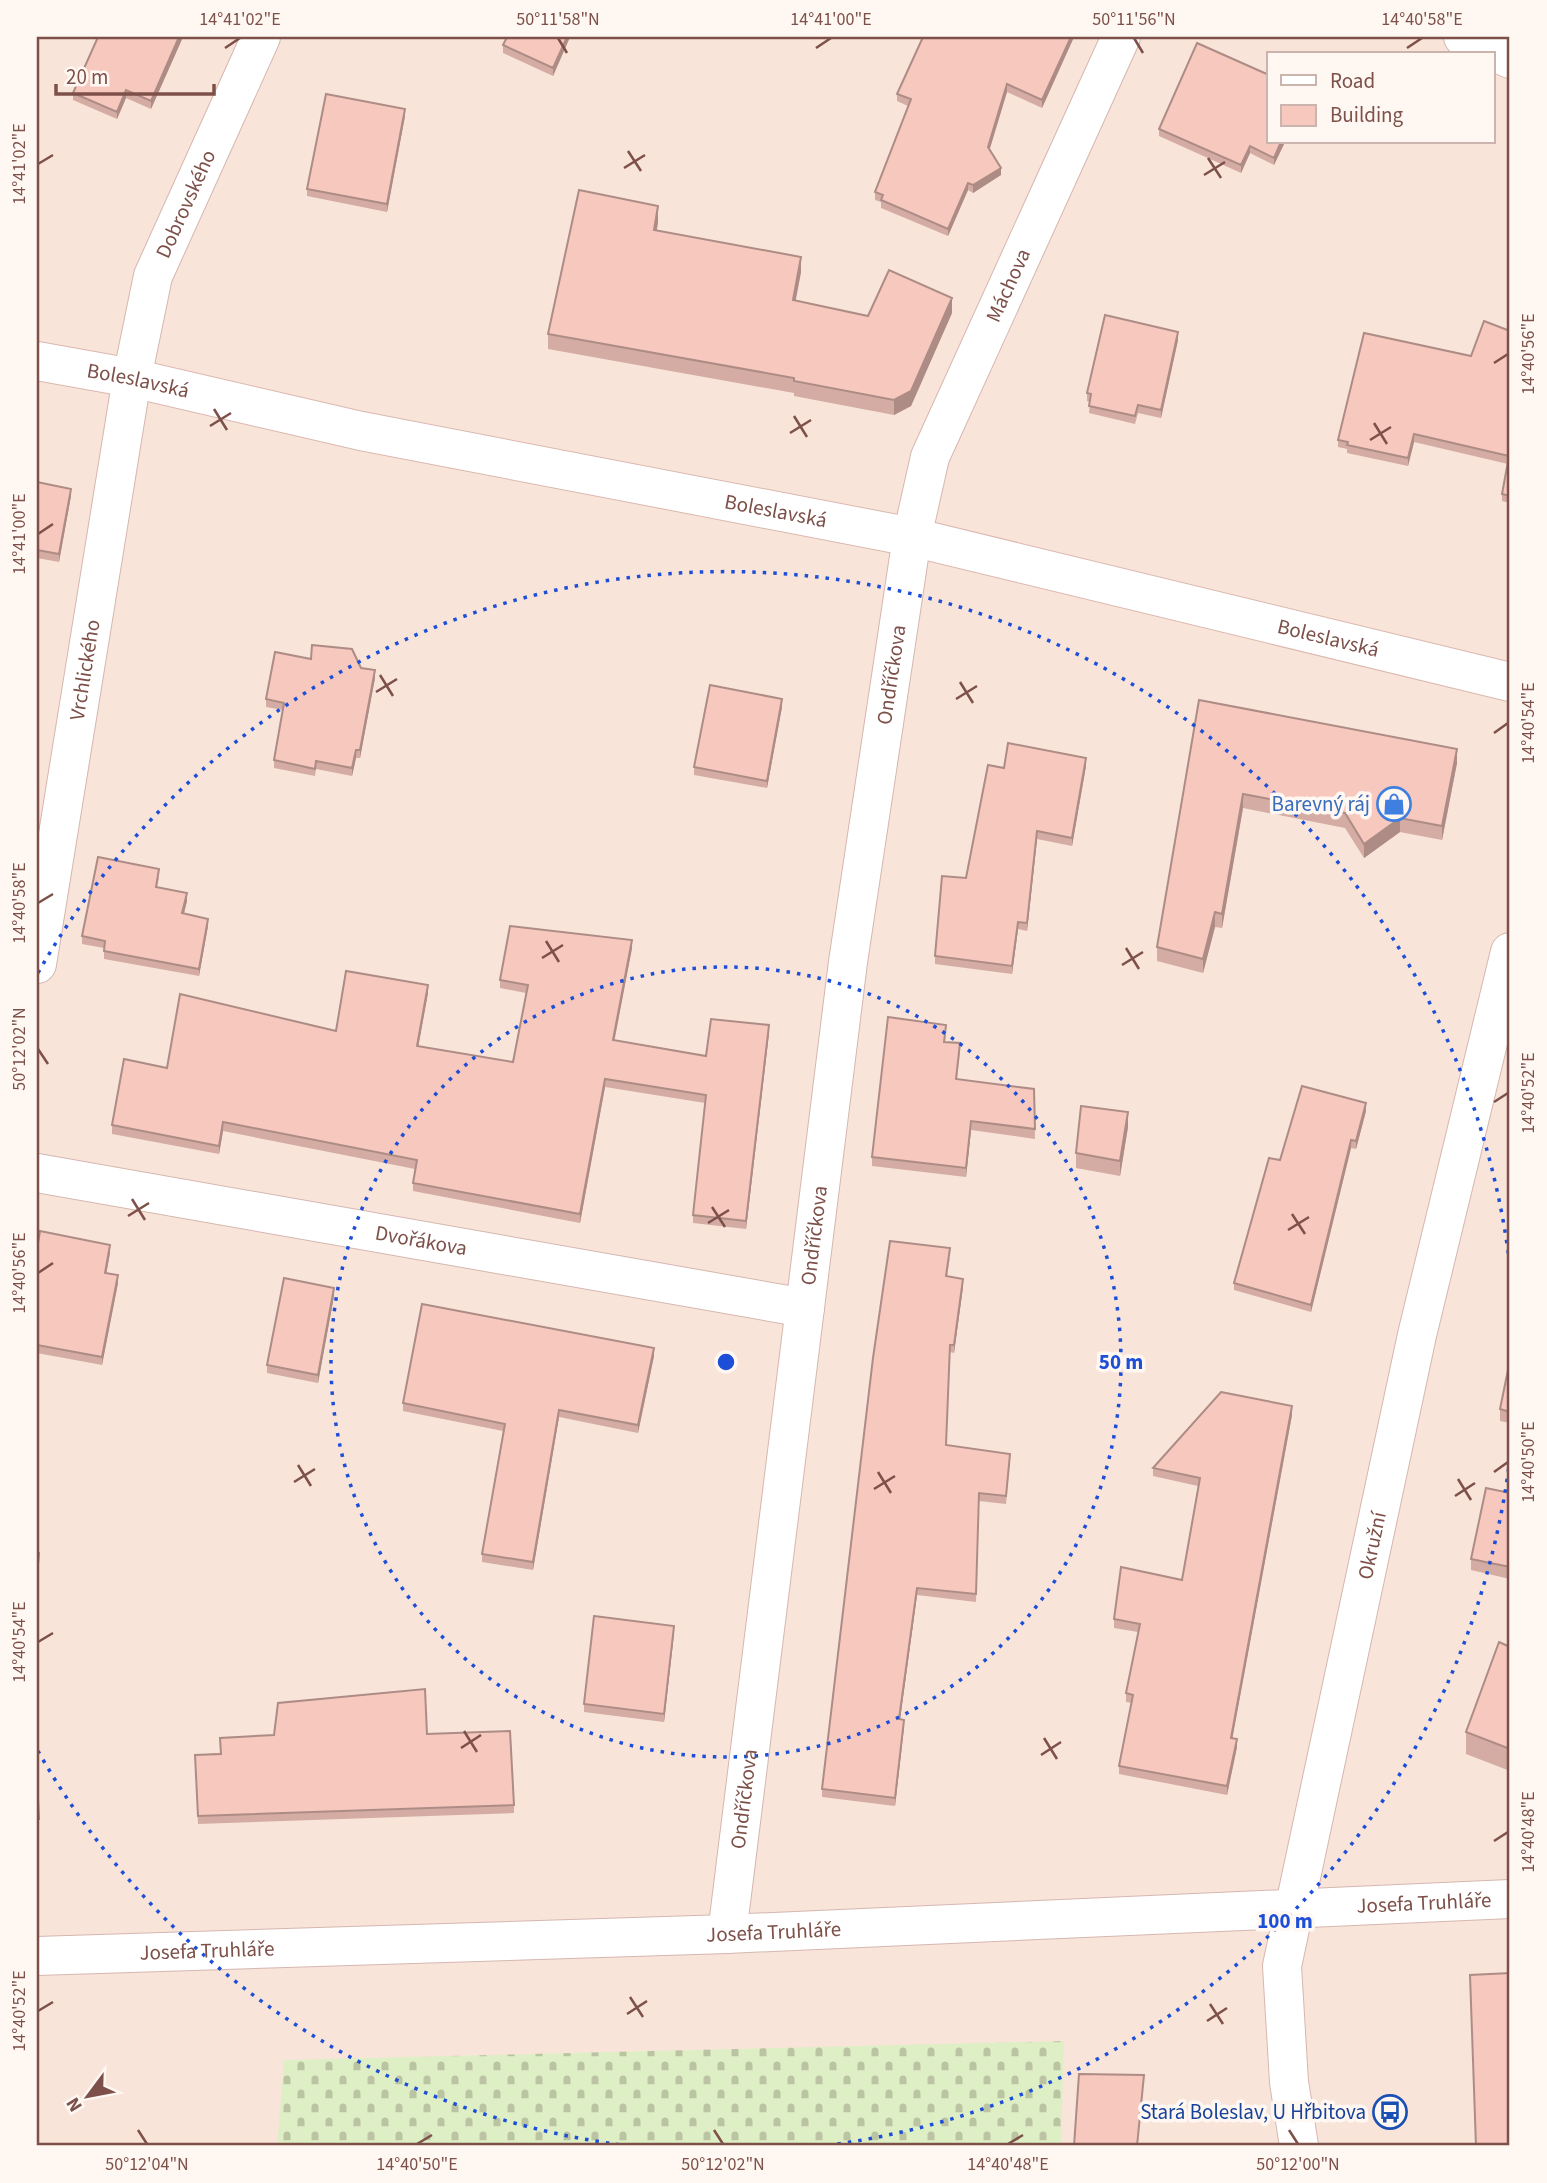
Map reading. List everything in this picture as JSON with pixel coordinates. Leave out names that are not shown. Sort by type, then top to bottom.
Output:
[{"type":"street","name":"Dobrovského","points":[[132,377],[153,276],[261,37]]},
{"type":"street","name":"Máchova","points":[[912,537],[930,457],[1121,37]]},
{"type":"street","points":[[1463,37],[1510,59]]},
{"type":"street","name":"Boleslavská","points":[[37,361],[132,377],[361,431],[912,537],[1510,682]]},
{"type":"street","name":"Vrchlického","points":[[37,964],[132,377]]},
{"type":"street","name":"Ondříčkova","points":[[727,1934],[848,962],[912,537]]},
{"type":"street","name":"Okružní","points":[[1299,2146],[1289,2082],[1282,1966],[1417,1335],[1510,952]]},
{"type":"street","name":"Dvořákova","points":[[37,1173],[805,1308]]},
{"type":"street","name":"Josefa Truhláře","points":[[37,1956],[727,1934],[1510,1899]]},
{"type":"shaded area","points":[[37,37],[1510,37],[1510,2146],[37,2146]]},
{"type":"green space","points":[[1064,2041],[1061,2146],[277,2146],[284,2060]]},
{"type":"building","points":[[98,37],[179,37],[151,101],[126,90],[117,112],[73,93]]},
{"type":"building","points":[[507,37],[567,37],[553,68],[503,45]]},
{"type":"building","points":[[923,37],[1071,37],[1042,100],[1007,84],[988,147],[1001,168],[973,185],[968,183],[948,229],[881,200],[883,195],[875,192],[911,99],[897,94]]},
{"type":"building","points":[[1197,43],[1267,74],[1267,144],[1280,144],[1274,158],[1250,146],[1241,165],[1159,129]]},
{"type":"building","points":[[326,94],[405,109],[387,204],[307,189]]},
{"type":"building","points":[[579,190],[658,206],[654,230],[801,257],[793,300],[868,316],[889,270],[952,298],[911,391],[894,400],[794,381],[794,378],[548,334]]},
{"type":"building","points":[[1105,315],[1178,332],[1161,410],[1138,405],[1135,416],[1089,406],[1091,394],[1087,393]]},
{"type":"building","points":[[1484,321],[1510,331],[1510,496],[1502,494],[1509,456],[1414,434],[1408,458],[1347,445],[1348,442],[1338,440],[1364,333],[1471,356]]},
{"type":"building","points":[[37,482],[71,489],[59,554],[37,550]]},
{"type":"building","points":[[312,645],[352,649],[361,668],[375,670],[360,750],[356,750],[352,768],[316,761],[315,769],[274,760],[284,703],[266,699],[275,652],[311,659]]},
{"type":"building","points":[[710,685],[782,699],[767,781],[694,767]]},
{"type":"building","points":[[1199,700],[1457,749],[1442,826],[1400,818],[1364,844],[1345,813],[1243,794],[1222,914],[1215,912],[1203,959],[1157,947]]},
{"type":"building","points":[[1008,743],[1086,758],[1072,838],[1037,831],[1027,923],[1018,922],[1012,966],[935,956],[942,876],[966,878],[988,765],[1004,768]]},
{"type":"building","points":[[98,857],[159,869],[156,887],[187,893],[182,913],[208,919],[199,969],[104,951],[105,941],[82,936]]},
{"type":"building","points":[[510,926],[632,940],[613,1040],[706,1056],[711,1019],[769,1025],[746,1221],[693,1215],[706,1095],[605,1079],[580,1214],[413,1183],[417,1160],[223,1122],[219,1146],[112,1125],[124,1059],[167,1068],[180,994],[336,1031],[346,971],[428,985],[417,1046],[513,1062],[528,985],[500,980]]},
{"type":"building","points":[[888,1017],[946,1025],[944,1042],[960,1043],[956,1079],[1034,1089],[1035,1129],[971,1121],[966,1168],[872,1157]]},
{"type":"building","points":[[1302,1086],[1366,1103],[1356,1141],[1351,1140],[1311,1305],[1234,1283],[1269,1158],[1280,1160]]},
{"type":"building","points":[[1081,1106],[1128,1112],[1120,1161],[1076,1153]]},
{"type":"building","points":[[40,1231],[110,1245],[105,1273],[118,1275],[102,1357],[37,1345],[37,1249]]},
{"type":"building","points":[[890,1241],[950,1248],[946,1276],[963,1279],[954,1345],[950,1345],[946,1445],[1010,1454],[1006,1496],[979,1493],[976,1594],[917,1588],[899,1719],[904,1720],[895,1798],[822,1789],[873,1358]]},
{"type":"building","points":[[284,1278],[334,1288],[318,1375],[267,1365]]},
{"type":"building","points":[[422,1304],[654,1348],[638,1425],[559,1410],[533,1562],[482,1554],[505,1424],[403,1403]]},
{"type":"building","points":[[1510,1360],[1510,1412],[1500,1409]]},
{"type":"building","points":[[1221,1392],[1292,1406],[1231,1738],[1237,1739],[1227,1786],[1119,1766],[1133,1695],[1126,1693],[1140,1624],[1114,1619],[1121,1567],[1182,1580],[1200,1478],[1153,1468]]},
{"type":"building","points":[[1486,1488],[1510,1493],[1510,1567],[1471,1559]]},
{"type":"building","points":[[594,1616],[674,1626],[664,1714],[584,1704]]},
{"type":"building","points":[[1499,1642],[1510,1647],[1510,1749],[1466,1732]]},
{"type":"building","points":[[425,1689],[427,1734],[510,1731],[514,1805],[198,1816],[195,1755],[221,1754],[220,1738],[274,1735],[278,1703]]},
{"type":"building","points":[[37,1779],[39,1819],[37,1819]]},
{"type":"building","points":[[1510,1973],[1510,2146],[1476,2146],[1470,1975]]},
{"type":"building","points":[[1079,2074],[1144,2075],[1137,2146],[1074,2146]]},
{"type":"place","name":"Barevný ráj","points":[[1394,804]]},
{"type":"place","name":"Stará Boleslav, U Hřbitova","points":[[1390,2112]]}]
